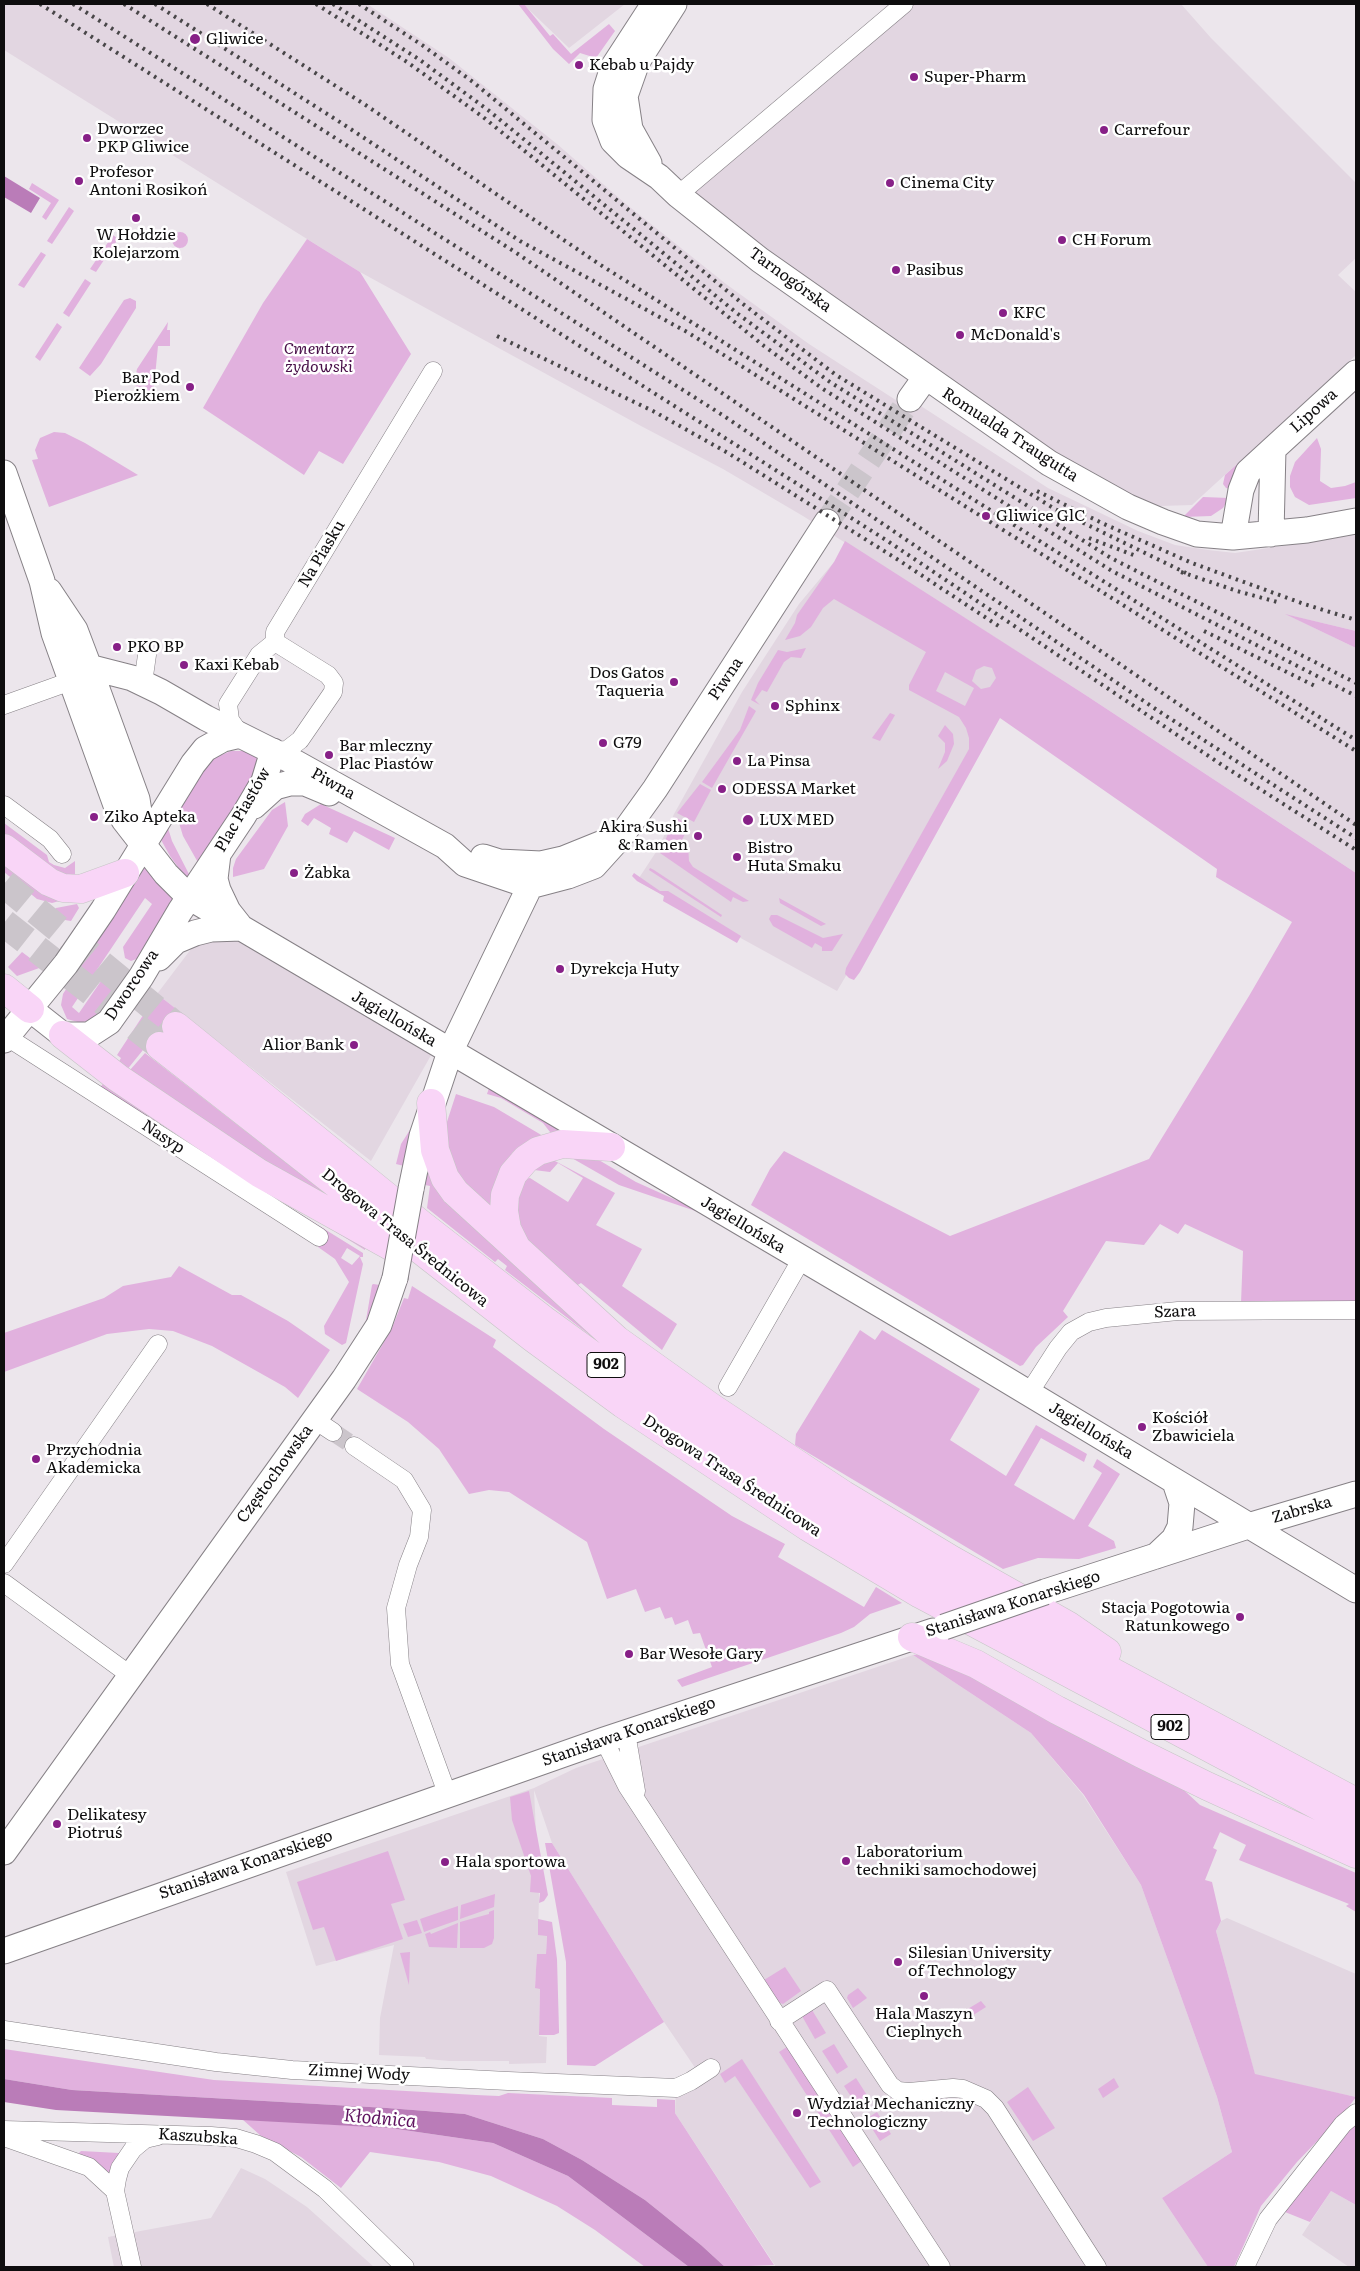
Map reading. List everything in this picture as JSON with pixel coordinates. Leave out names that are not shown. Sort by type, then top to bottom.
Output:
[{"type":"main road","name":"Tarnogórska","points":[[654,4],[613,67],[606,89],[604,100],[606,120],[613,141],[628,156],[658,177],[760,260],[925,378]]},
{"type":"main road","name":"Tarnogórska","points":[[658,177],[630,130],[625,96],[637,62],[674,4]]},
{"type":"main road","name":"Lipowa","points":[[1233,537],[1241,490],[1248,472],[1356,372]]},
{"type":"main road","points":[[910,399],[925,378]]},
{"type":"main road","name":"Romualda Traugutta","points":[[925,378],[1048,463],[1128,507],[1181,530],[1215,537],[1233,537],[1271,534],[1356,521]]},
{"type":"main road","points":[[1271,534],[1273,449]]},
{"type":"main road","points":[[4,473],[42,581],[75,630],[80,674],[137,799],[144,844]]},
{"type":"main road","name":"Piwna","points":[[445,846],[465,864],[530,886],[568,876],[594,866],[622,835],[655,789],[827,522]]},
{"type":"main road","name":"Plac Piastów","points":[[80,674],[143,683],[273,751],[264,781],[244,815],[189,897]]},
{"type":"main road","points":[[5,1038],[66,964],[103,910],[193,764],[205,749],[223,739],[240,735]]},
{"type":"main road","name":"Piwna","points":[[273,751],[445,846],[499,862],[541,864],[563,859],[622,835]]},
{"type":"main road","points":[[244,815],[275,787],[290,783],[305,783],[360,808],[398,821]]},
{"type":"main road","name":"Jagiellońska","points":[[144,844],[166,874],[189,897],[1029,1393],[1356,1590]]},
{"type":"main road","points":[[4,848],[49,882],[63,888],[81,889],[125,873]]},
{"type":"main road","points":[[218,854],[216,879],[218,890],[228,911],[242,928]]},
{"type":"main road","name":"Częstochowska","points":[[4,1852],[130,1676],[324,1426],[379,1325],[395,1278],[411,1189],[431,1103],[450,1052],[530,886]]},
{"type":"main road","name":"Dworcowa","points":[[63,1035],[89,1035],[103,1027],[144,972],[189,897]]},
{"type":"main road","points":[[144,972],[176,941],[195,932],[211,928],[242,928]]},
{"type":"main road","points":[[4,988],[118,1078],[259,1173],[468,1289]]},
{"type":"main road","name":"Drogowa Trasa Średnicowa","points":[[1356,1802],[954,1587],[745,1462],[544,1320],[422,1225],[168,1036],[468,1289],[624,1404],[808,1528],[920,1594],[1356,1826]]},
{"type":"main road","points":[[431,1103],[435,1150],[445,1178],[479,1216],[517,1248],[617,1340],[711,1407],[844,1495],[952,1560],[1069,1626],[1217,1728]]},
{"type":"main road","points":[[517,1248],[507,1229],[504,1211],[505,1195],[513,1174],[526,1159],[538,1151],[562,1144],[611,1147]]},
{"type":"main road","points":[[1155,1557],[1174,1539],[1180,1527],[1182,1503],[1175,1482]]},
{"type":"main road","name":"Zabrska","points":[[1248,1526],[1356,1494]]},
{"type":"main road","name":"Stanisława Konarskiego","points":[[7,1948],[448,1796],[615,1736],[1248,1526]]},
{"type":"main road","points":[[952,1624],[958,1627],[958,1640],[976,1664]]},
{"type":"main road","points":[[912,1637],[976,1664],[1058,1710],[1166,1766],[1356,1854]]},
{"type":"street","points":[[678,195],[904,4]]},
{"type":"street","name":"Na Piasku","points":[[240,735],[230,720],[228,704],[259,655],[275,642],[275,632],[433,371]]},
{"type":"street","points":[[273,751],[287,750],[300,740],[333,692],[334,683],[328,675],[275,642]]},
{"type":"street","points":[[143,683],[147,655]]},
{"type":"street","points":[[4,706],[80,674]]},
{"type":"street","points":[[4,805],[50,839],[62,854]]},
{"type":"street","name":"Nasyp","points":[[5,1038],[319,1237]]},
{"type":"street","points":[[728,1387],[801,1260]]},
{"type":"street","name":"Szara","points":[[1029,1393],[1058,1348],[1071,1332],[1089,1322],[1106,1318],[1178,1311],[1356,1310]]},
{"type":"street","points":[[4,1564],[158,1344]]},
{"type":"street","points":[[354,1446],[404,1480],[422,1510],[420,1537],[408,1565],[396,1608],[400,1664],[448,1796]]},
{"type":"street","points":[[4,1583],[130,1676]]},
{"type":"street","points":[[615,1736],[640,1806],[941,2267]]},
{"type":"street","points":[[779,2021],[827,1990],[890,2085],[898,2091],[909,2092],[953,2088],[963,2089],[986,2099],[995,2108],[1097,2267]]},
{"type":"street","name":"Zimnej Wody","points":[[4,2030],[225,2063],[292,2070],[508,2082],[676,2088],[691,2082],[711,2068]]},
{"type":"street","points":[[1245,2267],[1268,2219],[1343,2124],[1356,2113]]},
{"type":"street","name":"Kaszubska","points":[[4,2130],[166,2134],[236,2138],[256,2144],[275,2152],[325,2189],[406,2267]]},
{"type":"street","points":[[132,2267],[115,2191],[120,2168],[133,2149],[145,2139],[166,2134]]},
{"type":"street","points":[[4,2138],[89,2167],[108,2182],[115,2191]]},
{"type":"shaded area","points":[[4,4],[367,4],[449,58],[557,144],[626,204],[726,284],[809,344],[905,406],[910,399],[1048,488],[1138,531],[1175,545],[1235,553],[1356,535],[1356,631],[1288,615],[1356,648],[1356,873],[1084,694],[803,516],[723,469],[360,272],[4,50]]},
{"type":"shaded area","points":[[523,4],[625,4],[569,48]]},
{"type":"shaded area","name":"CH Forum","points":[[904,4],[1181,4],[1211,38],[1356,183],[1356,258],[1338,275],[1356,292],[1356,355],[1192,505],[1128,507],[678,195]]},
{"type":"shaded area","points":[[834,562],[997,659],[999,718],[837,991],[637,881],[658,849],[674,814],[742,692],[799,604]]},
{"type":"shaded area","points":[[213,920],[434,1050],[371,1161],[157,994]]},
{"type":"shaded area","name":"Silesian University of Technology","points":[[913,1655],[1031,1733],[1083,1795],[1141,1885],[1217,2097],[1232,2152],[1162,2198],[1208,2267],[776,2267],[675,2113],[676,2088],[700,2075],[664,2022],[552,1843],[534,1790],[539,1897],[538,1934],[547,1935],[546,1954],[537,1954],[535,1988],[540,1988],[539,2036],[547,2037],[546,2063],[509,2064],[509,2061],[450,2061],[426,2059],[425,2057],[379,2055],[380,2018],[394,1945],[316,1966],[286,1872],[534,1788],[576,1768]]},
{"type":"shaded area","points":[[1227,1918],[1356,1974],[1356,2097],[1255,2075],[1216,1931],[1221,1921]]},
{"type":"shaded area","points":[[241,2168],[265,2179],[307,2207],[374,2267],[114,2267],[108,2237],[211,2218]]},
{"type":"shaded area","points":[[1331,2191],[1356,2205],[1356,2267],[1349,2267],[1302,2235]]},
{"type":"green space","points":[[518,4],[524,4],[550,36],[553,34],[571,54],[609,24],[615,31],[596,58],[580,53],[569,64],[553,49]]},
{"type":"green space","points":[[32,183],[59,200],[46,220],[42,217],[51,203],[29,189]]},
{"type":"green space","points":[[69,207],[74,211],[52,244],[47,241]]},
{"type":"green space","points":[[177,232],[183,232],[188,237],[186,246],[177,248],[172,243],[172,237]]},
{"type":"green space","points":[[113,235],[118,239],[96,272],[90,269]]},
{"type":"green space","name":"Cmentarz żydowski","points":[[307,239],[360,272],[411,354],[343,464],[319,451],[304,475],[203,408],[263,303]]},
{"type":"green space","points":[[41,252],[46,255],[24,288],[18,285]]},
{"type":"green space","points":[[85,279],[91,283],[69,317],[63,313]]},
{"type":"green space","points":[[130,298],[136,301],[136,308],[101,364],[90,376],[79,368],[124,300]]},
{"type":"green space","points":[[168,322],[167,330],[170,330],[170,346],[158,346],[153,397],[134,385],[137,369]]},
{"type":"green space","points":[[57,323],[62,327],[40,361],[35,357]]},
{"type":"green space","points":[[1290,416],[1289,423],[1230,489],[1226,488],[1223,484],[1225,475]]},
{"type":"green space","points":[[54,432],[65,433],[85,443],[138,475],[49,507],[32,460],[38,459],[35,450],[40,438]]},
{"type":"green space","points":[[1317,438],[1321,449],[1320,481],[1331,488],[1356,482],[1356,498],[1309,505],[1295,497],[1290,487],[1290,476],[1295,462]]},
{"type":"green space","points":[[1203,497],[1229,498],[1223,508],[1211,516],[1183,517]]},
{"type":"green space","points":[[845,541],[1084,694],[1356,873],[1356,1303],[1241,1303],[1243,1251],[1185,1224],[1178,1234],[1160,1224],[1144,1245],[1106,1241],[1063,1311],[1068,1317],[1036,1347],[1023,1365],[1020,1366],[751,1205],[770,1169],[784,1151],[950,1236],[1149,1159],[1292,922],[1216,877],[1217,869],[1000,718],[860,972],[854,980],[849,978],[845,974],[846,968],[969,749],[969,738],[966,728],[959,717],[909,690],[909,685],[926,652],[834,599],[823,608],[811,627],[800,636],[785,640],[795,623],[797,615],[834,562]],"holes":[[[984,666],[992,668],[996,678],[990,687],[981,689],[972,681],[976,670]],[[945,672],[974,688],[965,706],[936,691]]]},
{"type":"green space","points":[[1285,614],[1356,631],[1356,648]]},
{"type":"green space","points":[[806,648],[801,658],[791,657],[784,662],[767,692],[762,690],[755,700],[760,705],[751,700],[758,683],[778,650],[787,652]]},
{"type":"green space","points":[[749,706],[756,711],[712,788],[702,782],[740,730]]},
{"type":"green space","points":[[890,713],[895,715],[880,741],[872,738]]},
{"type":"green space","points":[[945,725],[953,734],[954,744],[947,761],[938,769],[945,752],[945,743],[938,736]]},
{"type":"green space","points":[[231,751],[246,751],[257,757],[263,770],[200,866],[183,836],[176,813],[202,770],[214,758]]},
{"type":"green space","points":[[700,784],[711,790],[694,822],[677,813]]},
{"type":"green space","points":[[285,802],[288,826],[264,869],[233,877],[236,859],[272,810]]},
{"type":"green space","points":[[321,804],[395,838],[389,850],[354,831],[347,843],[329,834],[331,828],[314,818],[308,826],[301,821],[305,814]]},
{"type":"green space","points":[[675,817],[689,825],[682,840],[688,845],[689,861],[693,867],[749,901],[743,902],[733,897],[731,902],[660,853]]},
{"type":"green space","points":[[4,823],[47,855],[49,862],[54,865],[65,868],[75,861],[75,881],[69,880],[4,839]]},
{"type":"green space","points":[[168,828],[172,841],[191,878],[188,881],[160,838]]},
{"type":"green space","points":[[4,856],[78,896],[52,903],[37,899],[4,872]]},
{"type":"green space","points":[[143,868],[147,869],[174,900],[139,958],[131,961],[125,958],[123,947],[152,904],[145,898],[72,1007],[79,1013],[110,968],[119,966],[126,971],[127,976],[105,1008],[96,1017],[81,1023],[67,1019],[61,1005],[63,994]]},
{"type":"green space","points":[[650,868],[722,915],[721,917],[649,870]]},
{"type":"green space","points":[[634,873],[660,891],[668,891],[741,936],[737,943],[663,901],[664,896],[637,881],[632,876]]},
{"type":"green space","points":[[779,898],[826,924],[821,926],[780,903]]},
{"type":"green space","points":[[77,904],[79,908],[71,921],[65,920],[53,911],[56,908]]},
{"type":"green space","points":[[771,915],[777,915],[823,938],[843,934],[832,951],[822,951],[822,947],[815,943],[812,948],[773,926],[769,919]]},
{"type":"green space","points":[[22,952],[42,967],[17,976],[8,967]]},
{"type":"green space","points":[[157,994],[184,1015],[152,1057],[143,1050],[126,1071],[117,1065],[121,1058],[117,1055]]},
{"type":"green space","points":[[145,1053],[352,1214],[354,1211],[158,1059],[161,1057],[363,1214],[355,1223],[130,1070]]},
{"type":"green space","points":[[106,1079],[365,1246],[365,1250],[153,1119],[184,1142],[363,1253],[363,1257],[360,1257],[363,1264],[346,1343],[342,1345],[325,1334],[324,1326],[349,1282],[335,1259],[318,1247],[326,1235],[100,1088]],"holes":[[[347,1248],[360,1256],[352,1265],[341,1258]]]},
{"type":"green space","points":[[489,1088],[567,1134],[552,1139],[550,1132],[543,1123],[501,1098],[487,1094]]},
{"type":"green space","points":[[456,1094],[494,1107],[543,1136],[513,1152],[502,1168],[491,1212],[461,1180],[447,1150],[445,1128]]},
{"type":"green space","points":[[413,1125],[404,1166],[396,1164],[401,1144]]},
{"type":"green space","points":[[563,1153],[587,1153],[636,1182],[716,1218],[619,1185]]},
{"type":"green space","points":[[549,1155],[555,1161],[615,1193],[596,1225],[642,1249],[622,1286],[677,1324],[662,1350],[581,1283],[573,1288],[516,1231],[516,1185],[520,1180],[530,1178],[568,1202],[583,1178],[558,1163],[550,1172],[534,1170]]},
{"type":"green space","points":[[428,1171],[617,1356],[505,1270],[507,1266],[498,1259],[495,1262],[427,1208],[430,1186],[425,1185]]},
{"type":"green space","points":[[179,1266],[232,1295],[241,1295],[288,1321],[330,1350],[298,1398],[285,1387],[212,1346],[173,1331],[149,1329],[107,1334],[4,1372],[4,1333],[104,1298],[123,1286],[171,1277]]},
{"type":"green space","points":[[372,1285],[380,1285],[365,1326]]},
{"type":"green space","points":[[412,1286],[496,1340],[493,1347],[604,1429],[732,1516],[785,1544],[778,1557],[864,1607],[876,1587],[902,1603],[870,1614],[854,1627],[841,1633],[682,1687],[677,1680],[712,1667],[700,1633],[693,1634],[688,1620],[675,1625],[672,1617],[665,1619],[660,1607],[645,1612],[636,1589],[607,1599],[587,1542],[509,1492],[489,1490],[469,1494],[439,1449],[408,1422],[357,1389],[392,1328],[404,1298],[408,1299]]},
{"type":"green space","points":[[860,1330],[875,1340],[882,1330],[980,1389],[950,1440],[1006,1476],[1036,1425],[1087,1454],[1084,1462],[1041,1438],[1014,1485],[1074,1520],[1102,1473],[1093,1467],[1097,1459],[1120,1474],[1088,1526],[1114,1541],[1116,1548],[1079,1559],[1038,1558],[1003,1569],[795,1445],[796,1434]]},
{"type":"green space","points":[[931,1653],[1173,1780],[1200,1805],[1356,1873],[1356,1912],[1346,1906],[1349,1904],[1239,1860],[1246,1845],[1220,1832],[1213,1848],[1217,1850],[1205,1880],[1212,1882],[1221,1921],[1216,1931],[1255,2074],[1356,2097],[1344,2113],[1297,2162],[1261,2206],[1234,2267],[1208,2267],[1162,2198],[1232,2152],[1217,2097],[1141,1885],[1084,1795],[1031,1733],[913,1655]]},
{"type":"green space","points":[[529,1791],[548,1895],[544,1901],[539,1903],[540,1893],[530,1892],[531,1876],[512,1820],[510,1797]]},
{"type":"green space","points":[[545,1843],[552,1843],[664,2022],[595,2066],[567,2065],[566,1962]]},
{"type":"green space","points":[[388,1851],[405,1900],[391,1904],[403,1939],[336,1961],[324,1927],[313,1930],[297,1882]]},
{"type":"green space","points":[[495,1894],[494,1907],[460,1919],[461,1905]]},
{"type":"green space","points":[[458,1906],[458,1920],[424,1932],[420,1919]]},
{"type":"green space","points":[[494,1910],[494,1938],[492,1944],[484,1948],[460,1948],[460,1922],[489,1914],[489,1912]]},
{"type":"green space","points":[[538,1919],[552,1922],[557,1959],[559,2030],[559,2033],[554,2035],[539,2035],[540,1989],[535,1988],[537,1954],[546,1954],[547,1936],[538,1935]]},
{"type":"green space","points":[[417,1920],[422,1933],[408,1937],[403,1924]]},
{"type":"green space","points":[[458,1923],[457,1948],[429,1947],[425,1934],[430,1932],[431,1934]]},
{"type":"green space","points":[[410,1952],[409,1985],[400,1953]]},
{"type":"green space","points":[[785,1967],[801,1991],[783,2004],[778,2002],[764,1980]]},
{"type":"green space","points":[[858,1988],[867,1998],[853,2008],[847,1998],[848,1995]]},
{"type":"green space","points":[[981,2001],[986,2007],[967,2019],[966,2010]]},
{"type":"green space","points":[[812,2010],[826,2033],[815,2039],[802,2016]]},
{"type":"green space","points":[[834,2044],[848,2067],[837,2074],[822,2051]]},
{"type":"green space","points":[[790,2045],[863,2160],[853,2167],[779,2052]]},
{"type":"green space","points":[[4,2049],[214,2080],[476,2095],[499,2096],[508,2093],[612,2098],[612,2105],[657,2107],[657,2099],[675,2100],[675,2113],[774,2265],[725,2267],[645,2200],[582,2160],[543,2139],[465,2114],[72,2090],[4,2079]]},
{"type":"green space","points":[[742,2059],[821,2182],[810,2188],[735,2076],[725,2083],[720,2074]]},
{"type":"green space","points":[[856,2078],[870,2100],[858,2107],[844,2086]]},
{"type":"green space","points":[[1114,2078],[1119,2087],[1103,2098],[1098,2089]]},
{"type":"green space","points":[[1028,2087],[1055,2128],[1033,2141],[1007,2102]]},
{"type":"green space","points":[[877,2112],[891,2134],[880,2141],[866,2119]]},
{"type":"green space","points":[[242,2119],[390,2128],[493,2143],[568,2176],[689,2267],[645,2267],[595,2230],[557,2206],[491,2176],[439,2162],[370,2152],[341,2188],[301,2157],[261,2136]]},
{"type":"green space","points":[[1356,2122],[1356,2205],[1331,2191],[1310,2222],[1285,2212],[1348,2127]]},
{"type":"green space","points":[[81,2151],[119,2153],[121,2156],[111,2175],[80,2156],[79,2153]]},
{"type":"water","points":[[4,176],[40,198],[31,213],[4,197]]},
{"type":"water","name":"Kłodnica","points":[[4,2079],[72,2090],[465,2114],[543,2139],[582,2160],[645,2200],[725,2267],[689,2267],[568,2176],[493,2143],[390,2128],[56,2110],[4,2102]]},
{"type":"tunnel","points":[[827,522],[910,399]]},
{"type":"tunnel","points":[[4,884],[176,1026]]},
{"type":"tunnel","points":[[4,923],[160,1046]]},
{"type":"tunnel","points":[[333,1432],[354,1446]]},
{"type":"railway","points":[[40,4],[886,540],[1222,765],[1356,850]]},
{"type":"railway","points":[[73,4],[724,416],[1160,712],[1356,838]]},
{"type":"railway","points":[[124,4],[515,252],[1356,825]]},
{"type":"railway","points":[[155,4],[346,126],[520,241],[687,332],[1356,751]]},
{"type":"railway","points":[[207,4],[364,104],[599,264],[1356,740]]},
{"type":"railway","points":[[316,4],[407,62],[483,117],[764,346],[823,389],[1112,571],[1356,696]]},
{"type":"railway","points":[[333,4],[420,60],[488,110],[738,314],[830,382],[1111,558],[1356,683]]},
{"type":"railway","points":[[359,4],[422,45],[473,82],[743,304],[836,375],[1055,509],[1186,573]]},
{"type":"railway","points":[[497,336],[653,411],[728,453],[900,561],[1000,627]]},
{"type":"railway","points":[[1037,491],[1104,524],[1192,563],[1304,604],[1356,620]]},
{"type":"railway","points":[[1089,538],[1136,556]]},
{"type":"railway","points":[[1181,572],[1237,591],[1281,603]]},
{"type":"railway","points":[[1204,631],[1315,686]]},
{"type":"place","name":"Gliwice","points":[[195,39]]},
{"type":"place","name":"Kebab u Pajdy","points":[[579,65]]},
{"type":"place","name":"Super-Pharm","points":[[914,77]]},
{"type":"place","name":"Carrefour","points":[[1104,130]]},
{"type":"place","name":"Dworzec PKP Gliwice","points":[[87,138]]},
{"type":"place","name":"Profesor Antoni Rosikoń","points":[[79,181]]},
{"type":"place","name":"Cinema City","points":[[890,183]]},
{"type":"place","name":"W Hołdzie Kolejarzom","points":[[136,218]]},
{"type":"place","name":"CH Forum","points":[[1062,240]]},
{"type":"place","name":"Pasibus","points":[[896,270]]},
{"type":"place","name":"KFC","points":[[1003,313]]},
{"type":"place","name":"McDonald's","points":[[960,335]]},
{"type":"place","name":"Bar Pod Pierożkiem","points":[[190,387]]},
{"type":"place","name":"Gliwice GlC","points":[[986,516]]},
{"type":"place","name":"PKO BP","points":[[117,647]]},
{"type":"place","name":"Kaxi Kebab","points":[[184,665]]},
{"type":"place","name":"Dos Gatos Taqueria","points":[[674,682]]},
{"type":"place","name":"Sphinx","points":[[775,706]]},
{"type":"place","name":"G79","points":[[603,743]]},
{"type":"place","name":"Bar mleczny Plac Piastów","points":[[329,755]]},
{"type":"place","name":"La Pinsa","points":[[737,761]]},
{"type":"place","name":"ODESSA Market","points":[[722,789]]},
{"type":"place","name":"Ziko Apteka","points":[[94,817]]},
{"type":"place","name":"LUX MED","points":[[748,820]]},
{"type":"place","name":"Akira Sushi & Ramen","points":[[698,836]]},
{"type":"place","name":"Bistro Huta Smaku","points":[[737,857]]},
{"type":"place","name":"Żabka","points":[[294,873]]},
{"type":"place","name":"Dyrekcja Huty","points":[[560,969]]},
{"type":"place","name":"Alior Bank","points":[[354,1045]]},
{"type":"place","name":"Kościół Zbawiciela","points":[[1142,1427]]},
{"type":"place","name":"Przychodnia Akademicka","points":[[36,1459]]},
{"type":"place","name":"Stacja Pogotowia Ratunkowego","points":[[1240,1617]]},
{"type":"place","name":"Bar Wesołe Gary","points":[[629,1654]]},
{"type":"place","name":"Delikatesy Piotruś","points":[[57,1824]]},
{"type":"place","name":"Laboratorium techniki samochodowej","points":[[846,1861]]},
{"type":"place","name":"Hala sportowa","points":[[445,1862]]},
{"type":"place","name":"Silesian University of Technology","points":[[898,1962]]},
{"type":"place","name":"Hala Maszyn Cieplnych","points":[[924,1996]]},
{"type":"place","name":"Wydział Mechaniczny Technologiczny","points":[[797,2113]]}]
